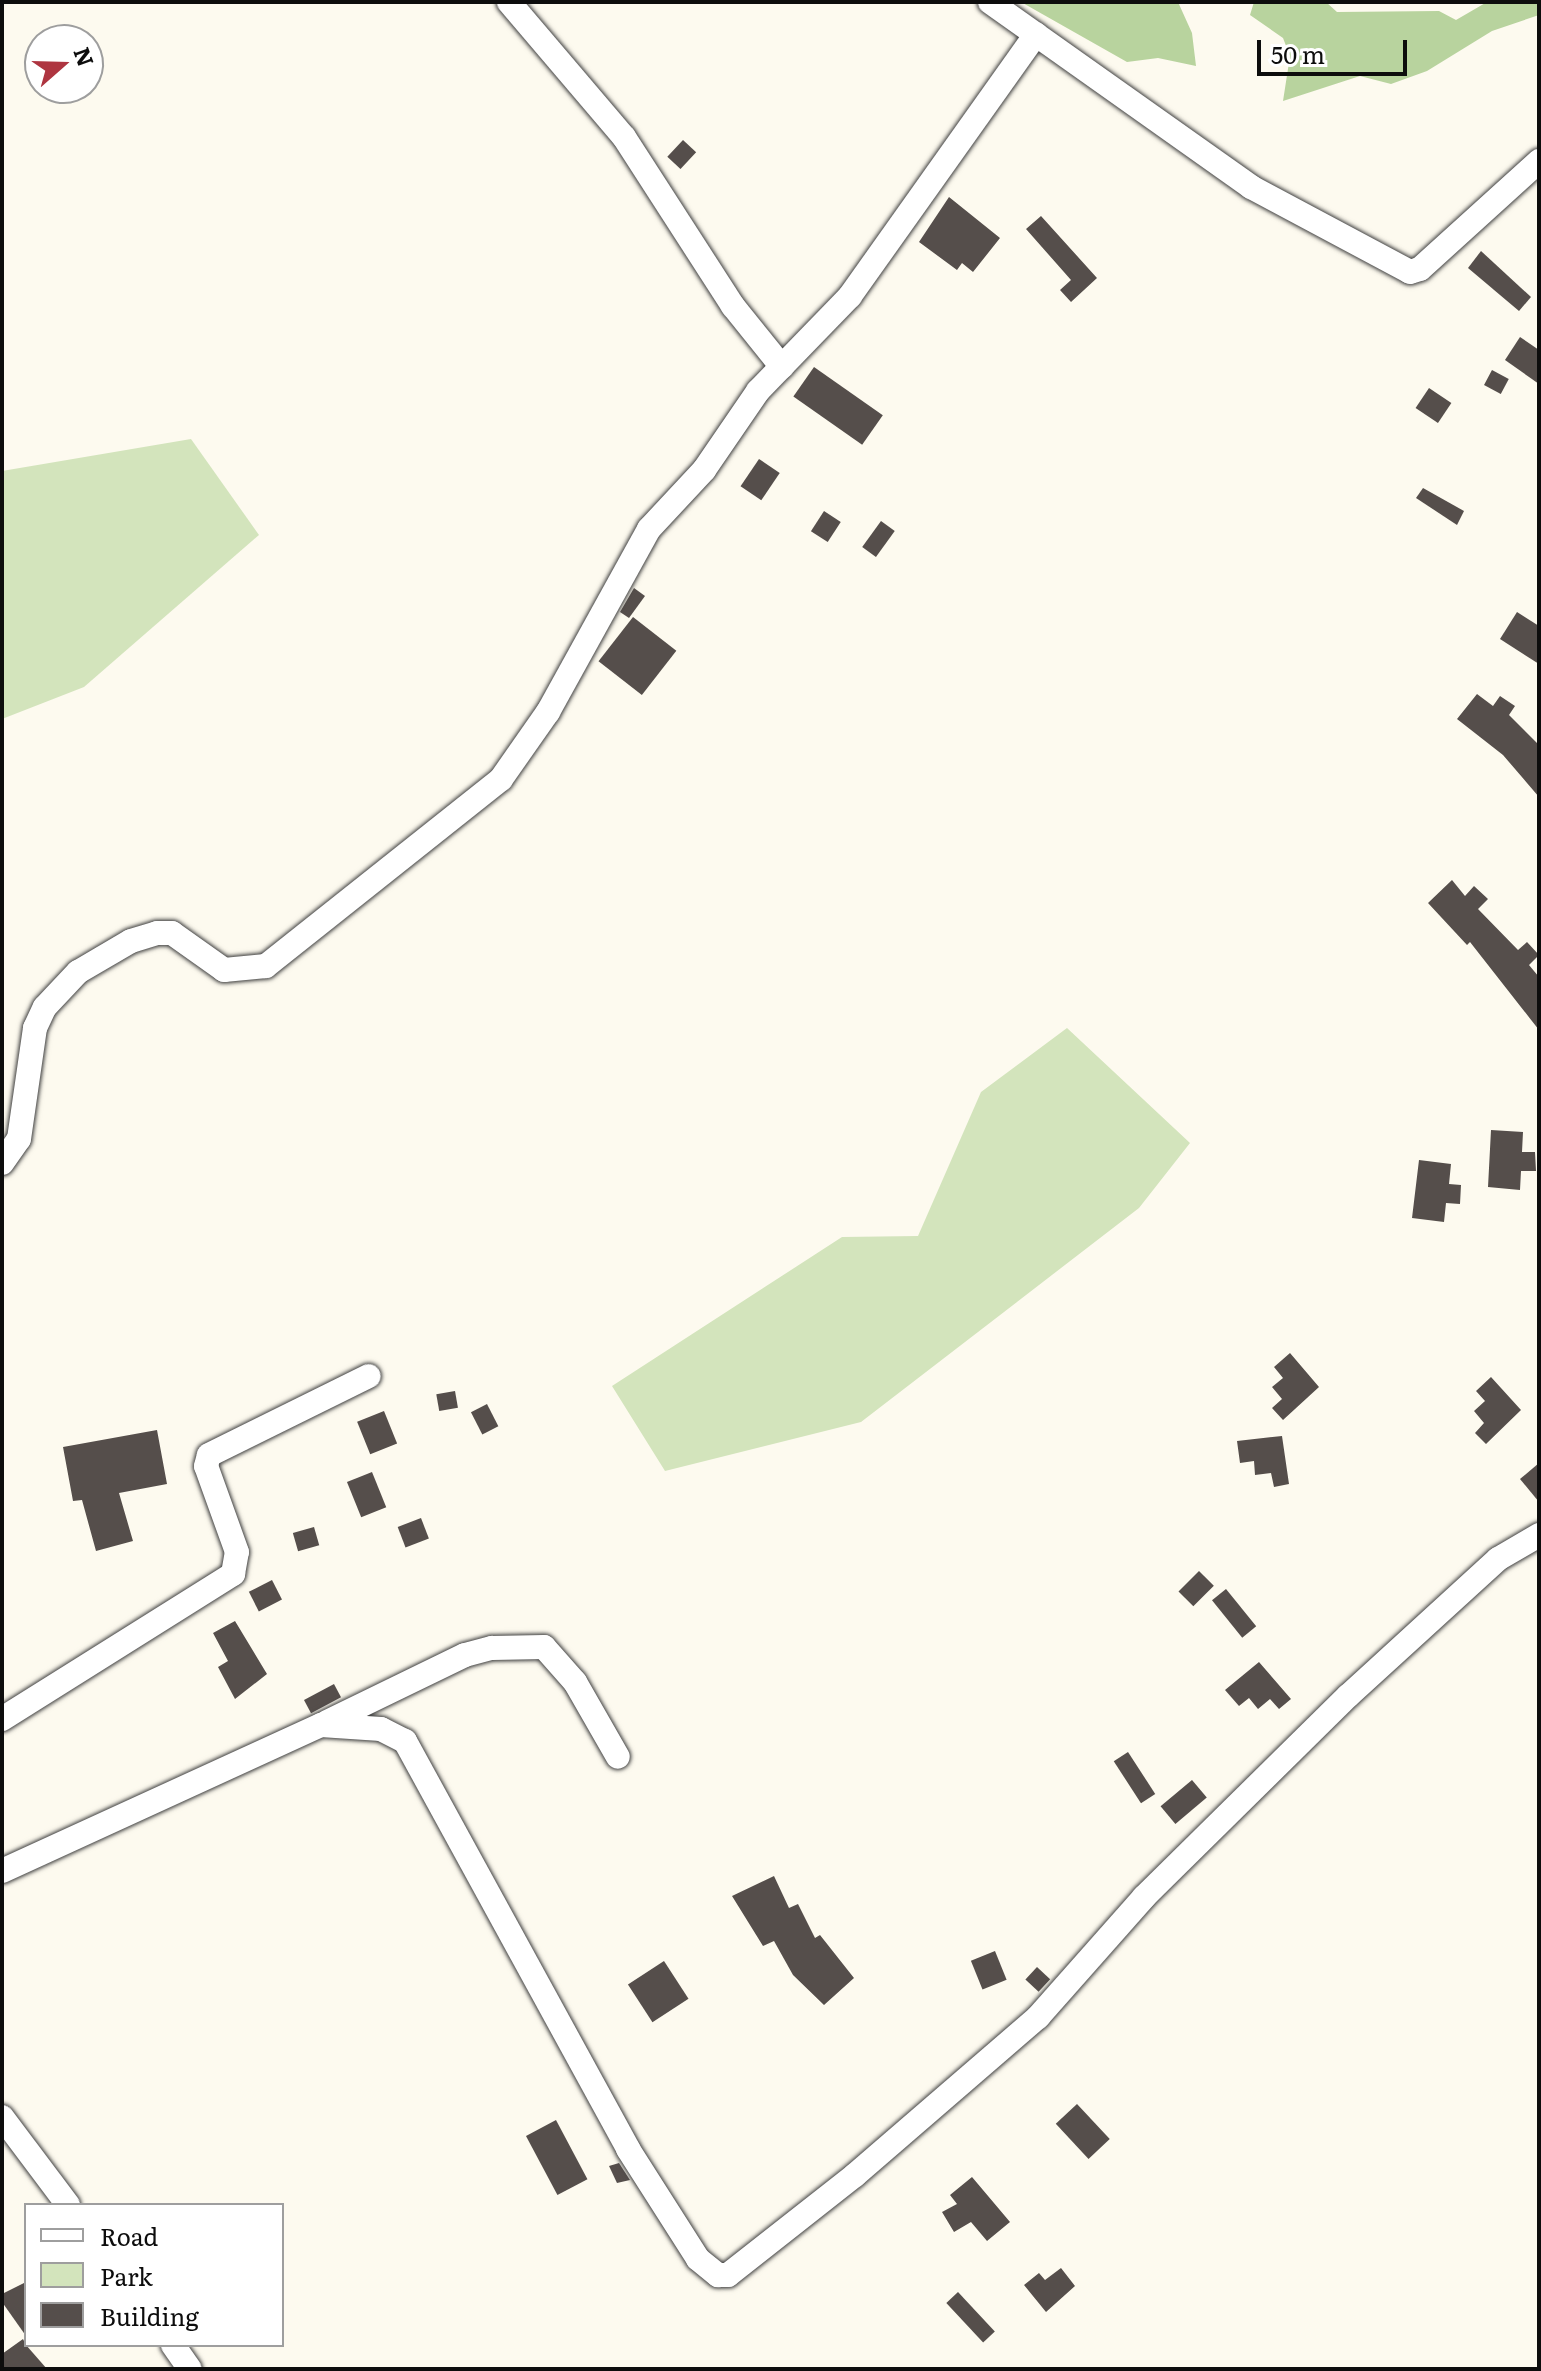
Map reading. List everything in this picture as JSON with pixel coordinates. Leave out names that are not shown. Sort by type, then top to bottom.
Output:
[{"type":"street","points":[[509,2],[624,137],[733,306],[782,367]]},
{"type":"street","points":[[990,2],[1251,187],[1410,272],[1420,269],[1539,161]]},
{"type":"street","points":[[2,1163],[19,1139],[35,1028],[45,1007],[78,972],[131,941],[157,933],[172,933],[224,970],[266,966],[501,779],[548,712],[649,529],[704,470],[758,391],[850,296],[1036,34]]},
{"type":"street","points":[[2,1719],[233,1574],[237,1552],[206,1466],[209,1455],[369,1376]]},
{"type":"street","points":[[321,1725],[371,1727],[405,1741],[628,2149],[698,2259],[718,2275],[728,2275],[855,2175],[1038,2017],[1144,1897],[1348,1696],[1498,1559],[1539,1535]]},
{"type":"street","points":[[2,1871],[321,1725],[465,1655],[492,1648],[544,1647],[575,1682],[618,1757]]},
{"type":"street","points":[[2,2117],[66,2203]]},
{"type":"street","points":[[174,2347],[190,2369]]},
{"type":"green space","points":[[1021,2],[1178,2],[1192,33],[1196,66],[1158,58],[1127,62]]},
{"type":"green space","points":[[1254,2],[1326,2],[1337,12],[1439,11],[1456,20],[1487,2],[1539,2],[1539,15],[1492,31],[1427,71],[1391,84],[1360,76],[1283,101],[1290,56],[1283,38],[1250,15]]},
{"type":"green space","points":[[191,439],[259,535],[84,687],[2,719],[2,471]]},
{"type":"green space","points":[[1067,1028],[1190,1143],[1139,1208],[861,1422],[665,1471],[612,1386],[842,1237],[918,1236],[981,1092]]},
{"type":"building","points":[[683,140],[696,152],[680,169],[667,157]]},
{"type":"building","points":[[949,197],[1000,238],[973,272],[962,263],[957,270],[919,242]]},
{"type":"building","points":[[1041,216],[1097,278],[1071,302],[1060,290],[1071,280],[1026,229]]},
{"type":"building","points":[[1481,251],[1531,297],[1519,311],[1468,268]]},
{"type":"building","points":[[1520,337],[1539,350],[1539,384],[1505,360]]},
{"type":"building","points":[[814,367],[883,415],[862,445],[793,396]]},
{"type":"building","points":[[1492,370],[1509,379],[1501,394],[1484,385]]},
{"type":"building","points":[[1429,388],[1451,403],[1438,423],[1416,408]]},
{"type":"building","points":[[759,459],[780,473],[761,500],[741,486]]},
{"type":"building","points":[[1423,488],[1464,511],[1457,525],[1416,498]]},
{"type":"building","points":[[824,511],[841,522],[828,542],[811,531]]},
{"type":"building","points":[[881,521],[895,531],[876,557],[862,547]]},
{"type":"building","points":[[634,588],[645,596],[629,618],[620,612]]},
{"type":"building","points":[[1517,612],[1539,626],[1539,664],[1500,639]]},
{"type":"building","points":[[633,617],[676,651],[642,695],[599,661]]},
{"type":"building","points":[[1477,694],[1493,706],[1500,696],[1515,706],[1509,715],[1539,745],[1539,797],[1503,755],[1457,719]]},
{"type":"building","points":[[1452,880],[1465,896],[1474,886],[1488,899],[1478,909],[1518,950],[1527,942],[1539,955],[1529,965],[1539,977],[1539,1030],[1470,942],[1467,945],[1428,903]]},
{"type":"building","points":[[1491,1130],[1523,1132],[1522,1152],[1535,1152],[1536,1171],[1521,1171],[1520,1190],[1488,1187]]},
{"type":"building","points":[[1419,1160],[1451,1164],[1449,1184],[1461,1185],[1460,1204],[1446,1203],[1444,1222],[1412,1218]]},
{"type":"building","points":[[1290,1353],[1319,1387],[1283,1420],[1272,1408],[1282,1399],[1272,1387],[1283,1378],[1274,1367]]},
{"type":"building","points":[[1491,1377],[1521,1410],[1486,1444],[1475,1433],[1484,1423],[1474,1411],[1485,1401],[1476,1391]]},
{"type":"building","points":[[455,1391],[458,1408],[439,1411],[436,1394]]},
{"type":"building","points":[[487,1404],[498,1426],[482,1434],[471,1412]]},
{"type":"building","points":[[384,1411],[397,1443],[370,1454],[357,1422]]},
{"type":"building","points":[[157,1430],[167,1484],[119,1493],[133,1541],[96,1551],[82,1500],[73,1501],[63,1447]]},
{"type":"building","points":[[1282,1436],[1289,1484],[1274,1487],[1271,1473],[1255,1475],[1254,1461],[1240,1463],[1237,1441]]},
{"type":"building","points":[[1539,1463],[1539,1502],[1520,1479]]},
{"type":"building","points":[[372,1472],[386,1507],[361,1517],[347,1482]]},
{"type":"building","points":[[421,1518],[429,1539],[406,1547],[398,1527]]},
{"type":"building","points":[[314,1527],[319,1545],[298,1551],[293,1533]]},
{"type":"building","points":[[1199,1571],[1214,1586],[1193,1606],[1178,1592]]},
{"type":"building","points":[[272,1580],[282,1600],[259,1611],[249,1592]]},
{"type":"building","points":[[1226,1589],[1256,1626],[1242,1638],[1212,1600]]},
{"type":"building","points":[[235,1621],[267,1674],[235,1699],[218,1667],[228,1661],[213,1633]]},
{"type":"building","points":[[1259,1662],[1291,1699],[1279,1709],[1270,1699],[1258,1709],[1249,1698],[1239,1706],[1225,1690]]},
{"type":"building","points":[[334,1684],[341,1697],[311,1713],[304,1700]]},
{"type":"building","points":[[1128,1752],[1155,1794],[1141,1803],[1114,1761]]},
{"type":"building","points":[[1192,1780],[1207,1798],[1175,1824],[1161,1806]]},
{"type":"building","points":[[774,1876],[789,1908],[798,1904],[815,1938],[820,1935],[854,1978],[824,2005],[793,1975],[774,1941],[763,1946],[732,1896]]},
{"type":"building","points":[[995,1951],[1007,1980],[983,1989],[971,1961]]},
{"type":"building","points":[[664,1961],[689,1999],[652,2022],[628,1984]]},
{"type":"building","points":[[1037,1967],[1050,1979],[1039,1992],[1025,1979]]},
{"type":"building","points":[[1077,2104],[1110,2139],[1089,2159],[1056,2124]]},
{"type":"building","points":[[556,2120],[587,2179],[557,2195],[526,2136]]},
{"type":"building","points":[[619,2163],[630,2180],[617,2183],[609,2166]]},
{"type":"building","points":[[972,2177],[1010,2222],[987,2241],[971,2222],[954,2232],[942,2212],[957,2204],[950,2195]]},
{"type":"building","points":[[1061,2268],[1075,2286],[1046,2312],[1024,2285],[1039,2273],[1045,2280]]},
{"type":"building","points":[[24,2283],[24,2333],[2,2302],[2,2294]]},
{"type":"building","points":[[958,2292],[995,2331],[983,2342],[946,2303]]},
{"type":"building","points":[[23,2339],[24,2347],[28,2347],[47,2369],[2,2369],[2,2354]]}]
